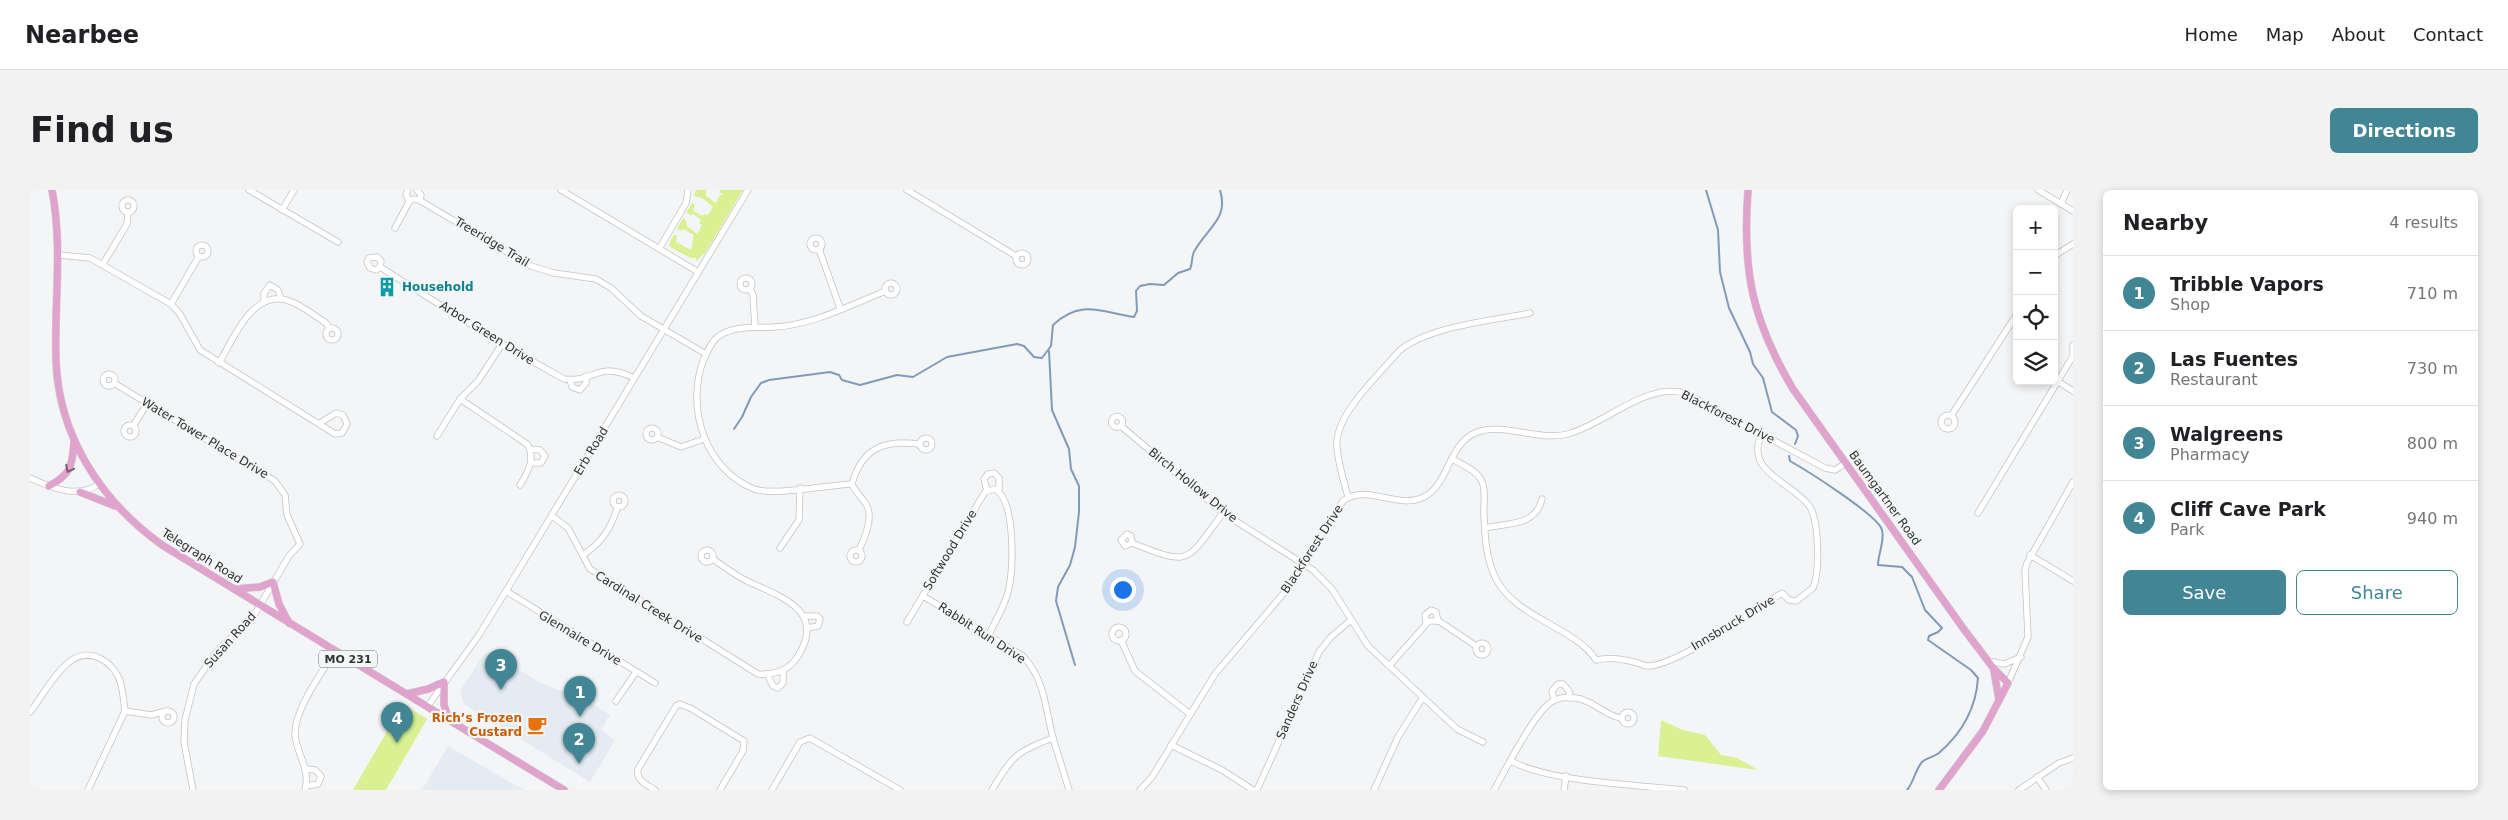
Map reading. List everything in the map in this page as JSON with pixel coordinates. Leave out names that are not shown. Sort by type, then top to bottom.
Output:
[{"type":"main road","name":"Telegraph Road","points":[[52,190],[59,255],[57,375],[64,412],[74,443],[99,484],[117,507],[162,545],[564,790]]},
{"type":"main road","name":"Baumgartner Road","points":[[1748,190],[1746,225],[1747,265],[1752,296],[1771,351],[1793,389],[1994,669],[2008,683]]},
{"type":"main road","points":[[50,486],[62,479],[70,469],[74,443]]},
{"type":"main road","points":[[80,492],[117,507]]},
{"type":"main road","points":[[233,589],[260,587],[273,582],[279,604],[289,623]]},
{"type":"main road","points":[[1994,669],[1999,700]]},
{"type":"main road","points":[[406,694],[428,689],[444,682],[443,695],[449,720]]},
{"type":"main road","points":[[1939,790],[1979,737],[2008,683]]},
{"type":"street","points":[[249,190],[338,242]]},
{"type":"street","points":[[282,210],[294,190]]},
{"type":"street","points":[[408,190],[406,194],[409,202]]},
{"type":"street","points":[[395,228],[409,202],[413,199],[420,201],[421,195],[417,190]]},
{"type":"street","points":[[561,190],[698,272]]},
{"type":"street","points":[[659,249],[686,203],[688,190]]},
{"type":"street","name":"Erb Road","points":[[427,706],[479,636],[748,190]]},
{"type":"street","points":[[907,190],[1016,256]]},
{"type":"street","points":[[2038,190],[2073,211]]},
{"type":"street","points":[[2061,204],[2067,190]]},
{"type":"street","name":"Treeridge Trail","points":[[420,201],[531,266],[554,273],[596,280],[611,288],[641,316],[706,354]]},
{"type":"street","points":[[103,264],[127,224],[128,213]]},
{"type":"street","points":[[2058,253],[2073,244]]},
{"type":"street","points":[[819,249],[840,308]]},
{"type":"street","points":[[59,255],[84,256],[103,264],[171,304],[180,314],[200,350],[320,423],[334,434],[342,433],[347,424],[344,415],[336,413],[320,423]]},
{"type":"street","points":[[171,304],[199,256]]},
{"type":"street","name":"Arbor Green Drive","points":[[380,267],[502,344],[564,379],[570,380],[603,370],[613,370],[634,378]]},
{"type":"street","points":[[264,302],[264,293],[270,285],[278,290],[281,299]]},
{"type":"street","points":[[750,289],[753,295],[755,327]]},
{"type":"street","points":[[852,484],[773,492],[753,488],[728,472],[719,463],[704,439],[696,408],[700,370],[706,354],[718,336],[738,329],[792,326],[886,291]]},
{"type":"street","points":[[219,363],[242,324],[252,311],[264,302],[281,299],[297,305],[326,323],[329,328]]},
{"type":"street","points":[[1348,497],[1336,446],[1340,425],[1351,408],[1399,352],[1408,344],[1427,334],[1530,313]]},
{"type":"street","points":[[1951,416],[2013,320]]},
{"type":"street","points":[[437,436],[460,399],[478,381],[502,344]]},
{"type":"street","points":[[2058,379],[2073,354],[2073,345]]},
{"type":"street","name":"Arbor Green Drive","points":[[570,380],[572,386],[580,390],[586,383],[586,376]]},
{"type":"street","points":[[2058,382],[2073,391]]},
{"type":"street","name":"Water Tower Place Drive","points":[[114,383],[266,474],[282,488],[287,516],[300,544],[289,556],[260,605]]},
{"type":"street","points":[[1978,513],[2055,385]]},
{"type":"street","name":"Blackforest Drive","points":[[1140,790],[1152,777],[1225,660],[1283,594],[1337,507],[1348,497],[1362,494],[1407,500],[1420,499],[1436,487],[1465,440],[1477,432],[1487,430],[1549,436],[1566,435],[1662,391],[1673,391],[1687,394],[1830,470],[1839,468],[1846,463]]},
{"type":"street","points":[[460,399],[518,435],[530,449],[531,463],[520,485]]},
{"type":"street","points":[[133,426],[147,404]]},
{"type":"street","name":"Birch Hollow Drive","points":[[1122,426],[1223,513],[1304,562],[1332,589],[1368,646],[1458,729],[1483,742]]},
{"type":"street","name":"Innsbruck Drive","points":[[1485,528],[1491,568],[1501,588],[1518,604],[1582,646],[1596,660],[1606,658],[1633,661],[1647,666],[1662,663],[1697,646],[1782,593],[1789,600],[1796,601],[1813,588],[1816,525],[1813,513],[1804,501],[1761,464],[1757,452],[1762,433]]},
{"type":"street","points":[[657,437],[681,447],[704,439]]},
{"type":"street","points":[[852,484],[855,475],[864,461],[878,447],[899,442],[920,444]]},
{"type":"street","points":[[530,449],[540,450],[545,456],[540,462],[531,463]]},
{"type":"street","points":[[1452,459],[1474,471],[1482,482],[1485,528],[1530,519],[1538,512],[1542,499]]},
{"type":"street","name":"Softwood Drive","points":[[907,622],[987,490],[984,479],[988,474],[994,473],[999,478],[999,492]]},
{"type":"street","points":[[30,478],[50,486],[80,492],[90,490],[99,484]]},
{"type":"street","points":[[2008,683],[2021,657],[2029,628],[2025,571],[2030,555],[2073,482]]},
{"type":"street","points":[[852,484],[867,505],[869,516],[865,537],[859,550]]},
{"type":"street","points":[[780,548],[799,520],[800,488]]},
{"type":"street","points":[[987,490],[999,492],[1011,522],[1009,589],[1002,610],[989,634]]},
{"type":"street","points":[[583,555],[597,545],[604,536],[611,526],[617,508]]},
{"type":"street","points":[[1132,543],[1169,558],[1180,558],[1194,552],[1223,513]]},
{"type":"street","name":"Cardinal Creek Drive","points":[[552,516],[568,528],[590,569],[613,586],[758,674],[767,674],[773,686],[778,688],[783,683],[783,670],[796,659],[802,648],[807,628],[818,626],[820,619],[817,616],[804,616],[788,599],[736,575],[712,560]]},
{"type":"street","points":[[2030,555],[2073,581]]},
{"type":"street","name":"Glennaire Drive","points":[[506,591],[654,684]]},
{"type":"street","name":"Rabbit Run Drive","points":[[923,596],[989,634],[1023,656],[1035,668],[1041,682],[1053,738],[1069,790]]},
{"type":"street","name":"Susan Road","points":[[193,790],[193,782],[184,751],[185,720],[191,694],[200,673],[217,651],[254,617],[260,605]]},
{"type":"street","points":[[1426,624],[1425,615],[1432,610],[1436,612],[1438,621]]},
{"type":"street","points":[[804,616],[807,628]]},
{"type":"street","name":"Sanders Drive","points":[[1257,790],[1320,652],[1331,637],[1352,620]]},
{"type":"street","points":[[1389,666],[1429,621],[1438,621],[1476,646]]},
{"type":"street","points":[[1121,640],[1134,672],[1190,714]]},
{"type":"street","points":[[306,769],[315,770],[321,776],[318,784],[305,788],[306,769],[295,735],[297,722],[302,708],[335,651]]},
{"type":"street","points":[[30,712],[67,663],[80,655],[90,654],[104,660],[114,670],[122,686],[125,711],[88,790]]},
{"type":"street","points":[[1989,662],[2004,664],[2021,657]]},
{"type":"street","points":[[767,674],[783,670]]},
{"type":"street","points":[[616,701],[636,672]]},
{"type":"street","points":[[1554,700],[1552,691],[1558,684],[1563,684],[1570,698]]},
{"type":"street","points":[[1374,790],[1398,737],[1423,697]]},
{"type":"street","points":[[1494,790],[1539,714],[1554,700],[1570,698],[1583,700],[1614,718],[1622,718]]},
{"type":"street","points":[[655,790],[640,780],[637,775],[638,769],[676,706],[680,704],[692,709],[744,741],[743,751],[720,790]]},
{"type":"street","points":[[125,711],[151,714],[166,711],[173,712],[175,718]]},
{"type":"street","points":[[164,721],[162,716],[166,711]]},
{"type":"street","points":[[151,714],[170,723],[175,718]]},
{"type":"street","points":[[175,718],[185,720]]},
{"type":"street","points":[[772,790],[800,742],[810,738],[900,790]]},
{"type":"street","points":[[992,790],[1006,766],[1025,748],[1053,738]]},
{"type":"street","points":[[1171,745],[1222,770],[1253,790]]},
{"type":"street","points":[[2019,790],[2060,762],[2073,758]]},
{"type":"street","points":[[1511,761],[1540,771],[1566,776],[1684,790]]},
{"type":"street","points":[[1564,790],[1566,776]]},
{"type":"street","points":[[2037,777],[2046,790]]},
{"type":"shaded area","points":[[491,652],[537,681],[567,694],[573,692],[610,715],[601,730],[615,740],[590,782],[464,704],[460,691],[484,654]]},
{"type":"shaded area","points":[[448,746],[524,790],[422,790]]},
{"type":"green space","points":[[696,190],[706,190],[706,196],[716,203],[720,195],[724,195],[719,192],[721,190],[743,190],[705,253],[696,261],[696,258],[691,258],[670,247],[669,244],[674,234],[677,236],[676,242],[691,250],[694,235],[683,229],[682,231],[677,229],[683,218],[686,220],[687,226],[697,234],[702,225],[699,223],[701,220],[693,214],[686,213],[692,203],[695,204],[693,211],[703,216],[704,214],[708,215],[713,207],[702,198],[694,196]]},
{"type":"green space","points":[[403,704],[427,719],[386,790],[353,790]]},
{"type":"green space","points":[[1661,720],[1683,730],[1705,735],[1721,755],[1737,758],[1758,770],[1658,756]]},
{"type":"waterway","points":[[734,429],[751,397],[761,383],[769,380],[830,372],[839,375],[842,380],[860,385],[897,375],[913,377],[947,357],[1017,344],[1024,346],[1034,357],[1042,358],[1051,346],[1053,325],[1073,312],[1092,309],[1134,317],[1137,311],[1136,291],[1140,286],[1150,284],[1164,285],[1178,273],[1190,269],[1194,252],[1219,216],[1222,208],[1220,190]]},
{"type":"waterway","points":[[1706,190],[1718,230],[1720,272],[1729,308],[1750,352],[1753,364],[1763,378],[1772,412],[1796,430],[1798,436],[1795,444]]},
{"type":"waterway","points":[[1049,351],[1052,410],[1069,449],[1071,469],[1079,486],[1079,512],[1075,547],[1070,565],[1058,587],[1056,601],[1075,665]]},
{"type":"waterway","points":[[1789,456],[1790,461],[1856,504],[1878,523],[1883,534],[1878,565],[1902,567],[1912,577],[1925,610],[1942,628],[1929,636],[1928,640],[1971,670],[1978,678],[1971,710],[1961,729],[1939,753],[1922,762],[1907,790]]},
{"type":"place","name":"Household","points":[[387,287]]},
{"type":"place","name":"Walgreens","points":[[501,690]]},
{"type":"place","name":"Tribble Vapors","points":[[580,717]]},
{"type":"place","name":"Rich’s Frozen Custard","points":[[537,725]]},
{"type":"place","name":"Cliff Cave Park","points":[[397,743]]},
{"type":"place","name":"Las Fuentes","points":[[579,764]]}]
